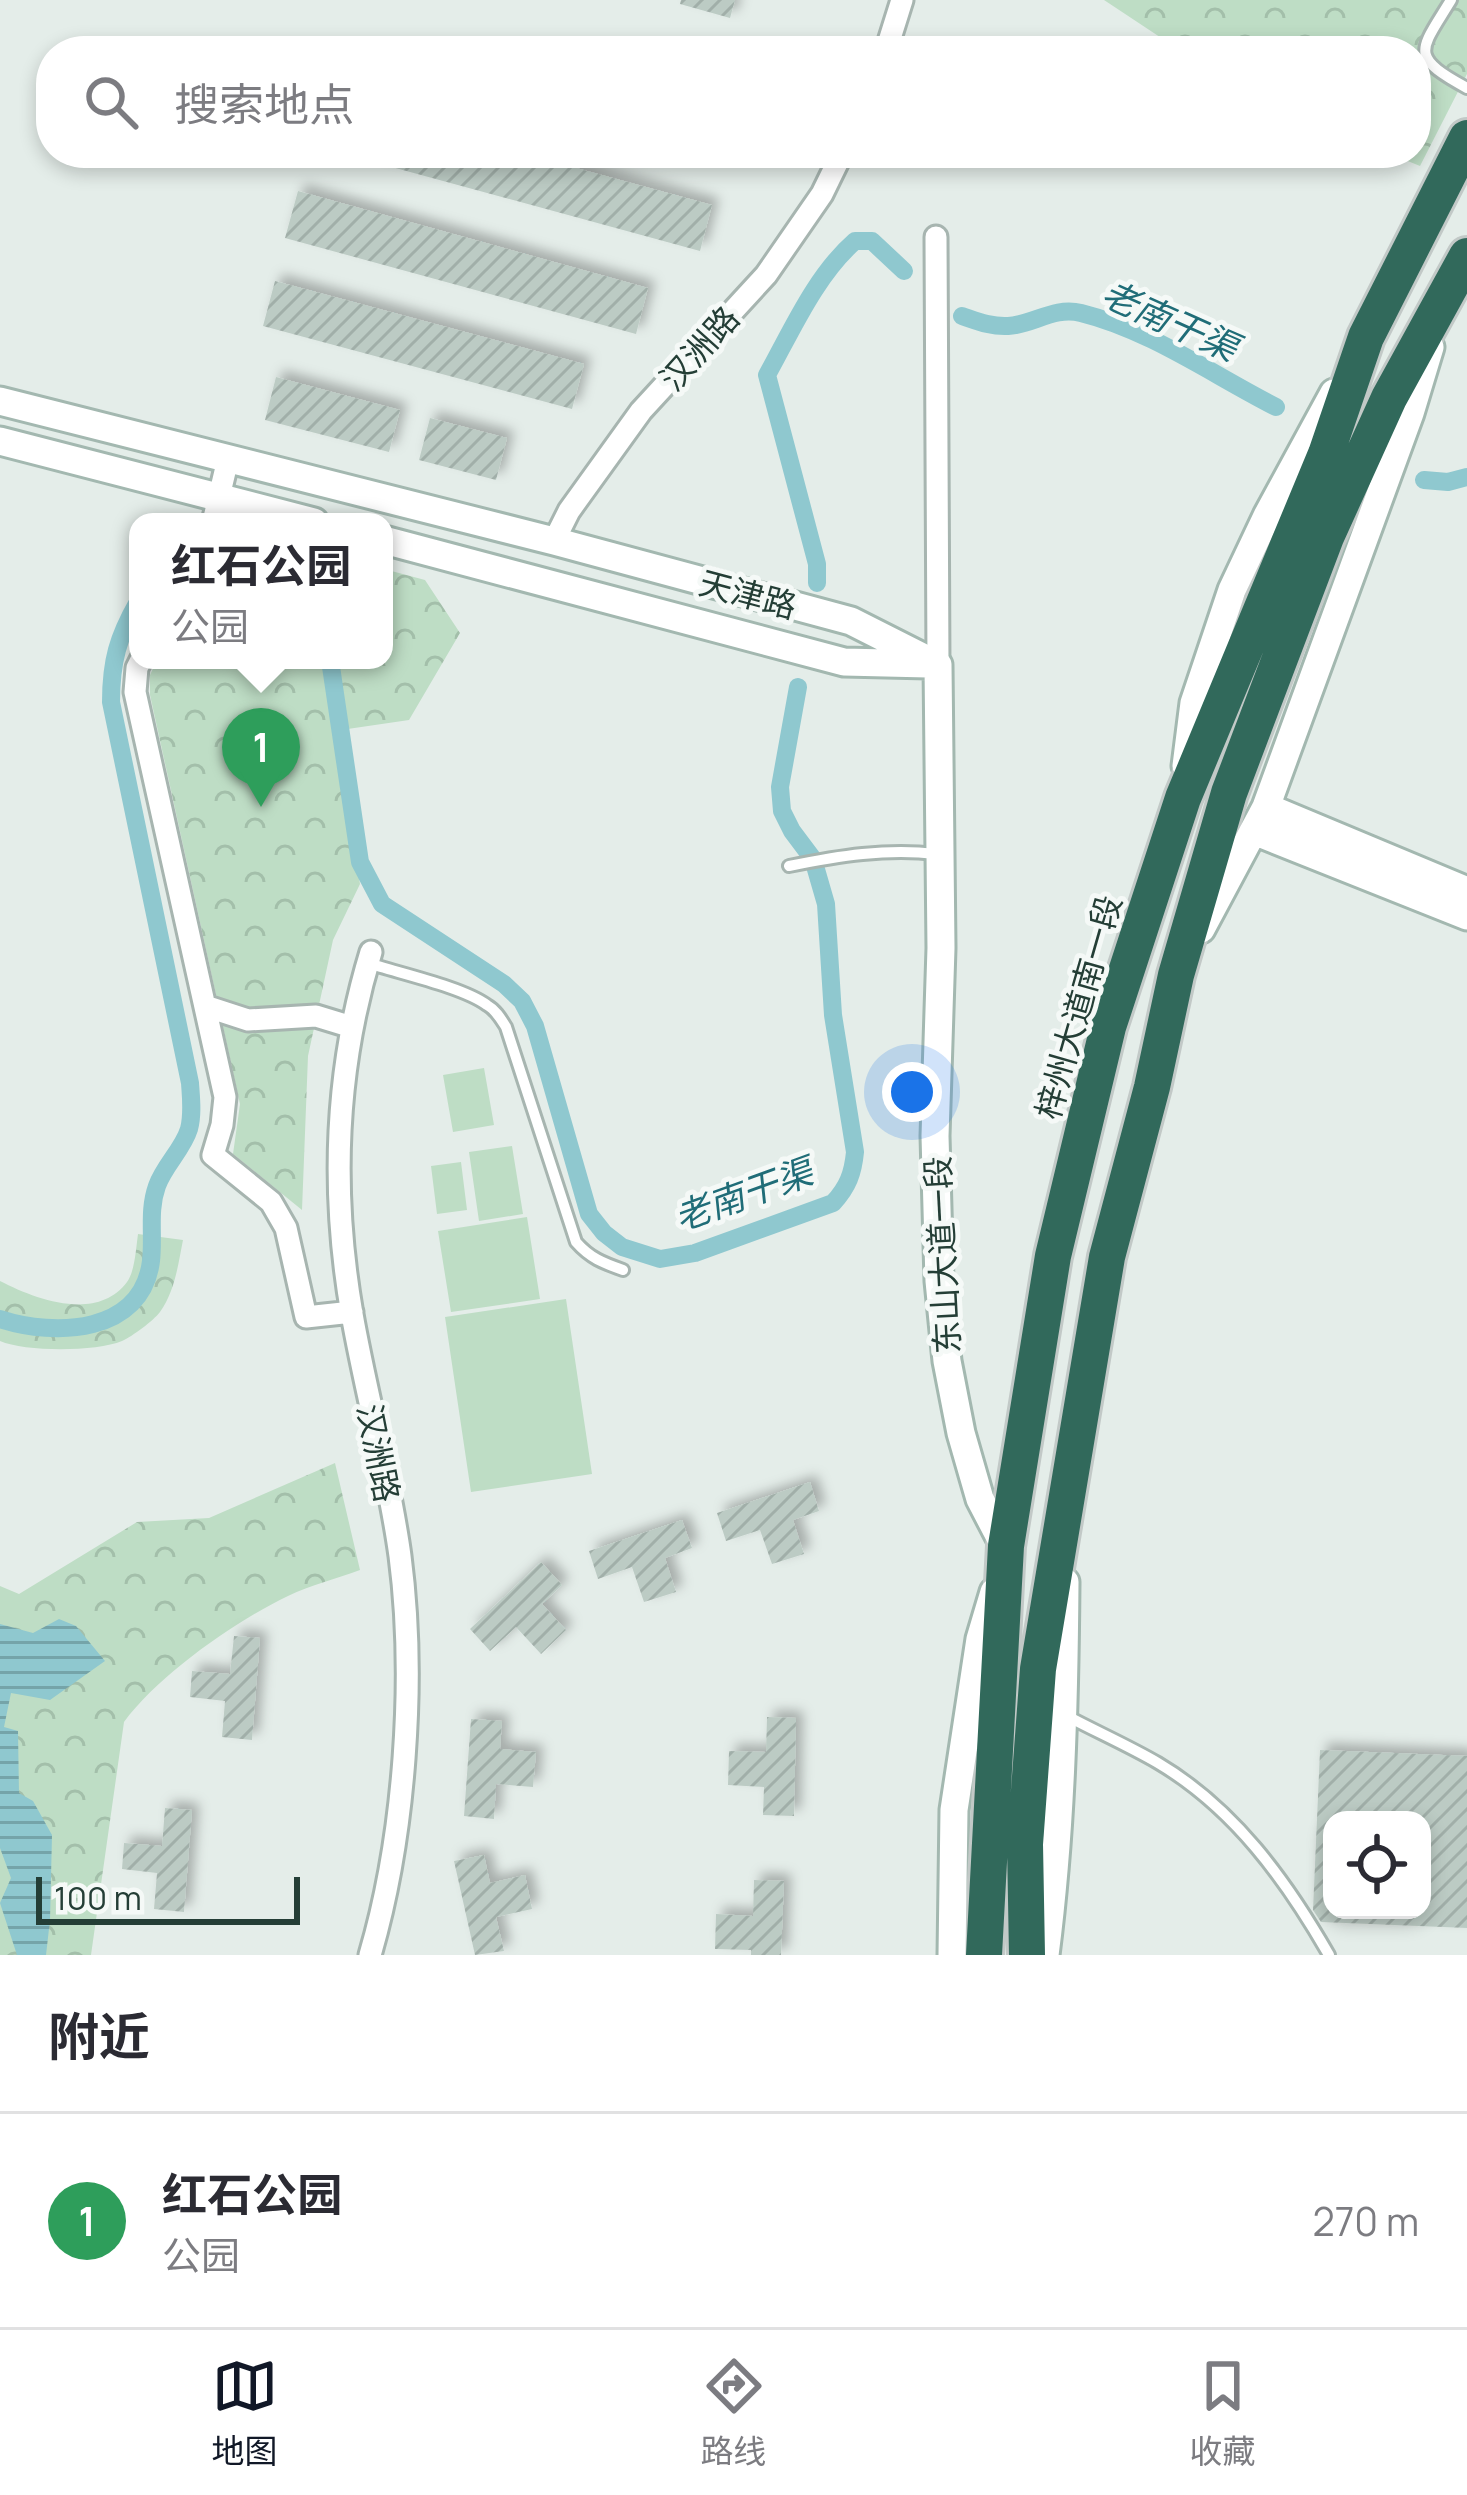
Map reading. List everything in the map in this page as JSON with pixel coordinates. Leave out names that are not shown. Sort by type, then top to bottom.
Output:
[{"type":"highway","name":"梓州大道南一段","points":[[984,1955],[1006,1546],[1058,1233],[1108,1027],[1183,798],[1326,454],[1366,337],[1467,138]]},
{"type":"highway","points":[[1027,1955],[1025,1844],[1038,1669],[1107,1257],[1176,975],[1229,793],[1309,580],[1389,398],[1458,272]]},
{"type":"street","points":[[891,36],[902,0]]},
{"type":"street","name":"汉洲路","points":[[554,541],[569,512],[641,411],[766,274],[834,168]]},
{"type":"street","points":[[937,237],[938,664]]},
{"type":"street","points":[[1176,975],[1260,819],[1458,272]]},
{"type":"street","name":"天津路","points":[[0,401],[850,621],[938,664]]},
{"type":"street","points":[[0,441],[216,509],[246,513]]},
{"type":"street","points":[[216,509],[228,459]]},
{"type":"street","name":"天津路","points":[[393,542],[844,662],[938,664]]},
{"type":"street","name":"东山大道一段","points":[[938,664],[941,948],[935,1136],[939,1281],[961,1433],[980,1499],[1006,1546]]},
{"type":"street","points":[[137,669],[135,692],[225,1097],[213,1155],[271,1202],[286,1228],[306,1317],[352,1312]]},
{"type":"street","points":[[1260,819],[1467,891]]},
{"type":"street","points":[[1260,819],[1467,916]]},
{"type":"street","name":"汉洲路","points":[[369,957],[352,1027],[338,1152],[340,1226],[400,1556],[406,1637],[405,1756],[370,1955]]},
{"type":"street","points":[[205,1006],[248,1020],[316,1016],[352,1027]]},
{"type":"street","points":[[1046,1955],[1064,1714],[1065,1507]]},
{"type":"street","points":[[952,1955],[954,1810],[980,1639],[1006,1546]]},
{"type":"lane","points":[[1430,36],[1451,0]]},
{"type":"lane","points":[[1431,65],[1467,88]]},
{"type":"lane","points":[[789,866],[906,850],[940,855]]},
{"type":"lane","points":[[369,957],[468,995],[497,1013],[506,1027],[576,1242],[599,1262],[623,1270]]},
{"type":"lane","points":[[1064,1714],[1160,1764],[1214,1804],[1266,1857],[1329,1955]]},
{"type":"green space","points":[[1104,0],[1467,0],[1467,74],[1431,144],[1431,36],[1158,36]]},
{"type":"green space","points":[[393,571],[425,580],[460,633],[409,720],[334,731],[360,884],[333,940],[308,1056],[302,1210],[233,1154],[240,1104],[150,695],[153,669],[393,669]]},
{"type":"green space","points":[[484,1068],[494,1125],[453,1132],[443,1075]]},
{"type":"green space","points":[[512,1146],[523,1214],[479,1221],[469,1152]]},
{"type":"green space","points":[[461,1162],[467,1210],[437,1214],[431,1166]]},
{"type":"green space","points":[[527,1217],[540,1299],[451,1312],[438,1231]]},
{"type":"green space","points":[[138,1234],[183,1240],[169,1295],[143,1328],[110,1345],[79,1349],[43,1349],[0,1341],[0,1281],[66,1304],[100,1301],[130,1277]]},
{"type":"green space","points":[[566,1299],[592,1474],[471,1492],[445,1317]]},
{"type":"green space","points":[[335,1463],[360,1570],[297,1592],[245,1620],[177,1668],[139,1704],[124,1722],[91,1955],[0,1955],[0,1586],[19,1594],[137,1522],[209,1518]]},
{"type":"water","points":[[59,1619],[76,1626],[105,1661],[50,1700],[11,1693],[4,1727],[18,1731],[19,1793],[33,1801],[52,1835],[46,1955],[17,1955],[0,1903],[11,1878],[0,1848],[0,1624],[33,1633]]},
{"type":"building","points":[[681,0],[735,0],[730,18],[680,4]]},
{"type":"building","points":[[395,168],[576,168],[712,205],[700,251]]},
{"type":"building","points":[[298,191],[648,288],[636,334],[285,238]]},
{"type":"building","points":[[275,281],[584,364],[572,409],[263,326]]},
{"type":"building","points":[[276,377],[400,410],[389,452],[265,420]]},
{"type":"building","points":[[430,418],[507,438],[496,480],[419,460]]},
{"type":"building","points":[[810,1482],[819,1511],[793,1520],[804,1554],[772,1564],[760,1530],[726,1541],[717,1513]]},
{"type":"building","points":[[682,1520],[692,1548],[665,1558],[676,1592],[644,1602],[632,1567],[598,1579],[589,1551]]},
{"type":"building","points":[[541,1562],[562,1585],[542,1604],[566,1630],[541,1654],[516,1627],[490,1651],[470,1629]]},
{"type":"building","points":[[234,1636],[260,1638],[252,1740],[222,1737],[225,1701],[190,1697],[192,1671],[230,1674]]},
{"type":"building","points":[[767,1717],[796,1718],[794,1816],[763,1815],[764,1787],[728,1785],[729,1751],[766,1752]]},
{"type":"building","points":[[471,1719],[502,1721],[500,1749],[536,1752],[533,1787],[496,1784],[494,1819],[464,1816]]},
{"type":"building","points":[[1320,1750],[1467,1756],[1467,1928],[1321,1922],[1313,1910]]},
{"type":"building","points":[[165,1808],[192,1810],[184,1912],[154,1909],[157,1873],[122,1869],[124,1843],[162,1846]]},
{"type":"building","points":[[484,1855],[490,1883],[525,1875],[532,1909],[496,1917],[504,1951],[475,1955],[454,1861]]},
{"type":"building","points":[[754,1880],[784,1881],[781,1955],[715,1949],[716,1914],[753,1916]]},
{"type":"waterway","name":"老南干渠","points":[[817,583],[817,564],[767,375],[817,286],[855,241],[872,241],[904,271]]},
{"type":"waterway","name":"老南干渠","points":[[962,316],[1008,326],[1062,312],[1081,313],[1156,342],[1276,407]]},
{"type":"waterway","name":"老南干渠","points":[[1424,480],[1448,482],[1467,477]]},
{"type":"waterway","name":"老南干渠","points":[[0,1319],[70,1328],[114,1316],[131,1303],[144,1285],[151,1261],[154,1195],[190,1123],[190,1083],[111,702],[117,650],[129,619]]},
{"type":"waterway","name":"老南干渠","points":[[331,669],[360,862],[382,904],[504,984],[522,1001],[535,1026],[589,1214],[622,1247],[660,1259],[695,1253],[833,1203],[853,1167],[855,1152],[833,1015],[826,904],[813,859],[782,811],[780,787],[798,687]]},
{"type":"place","name":"红石公园","points":[[261,807]]}]
